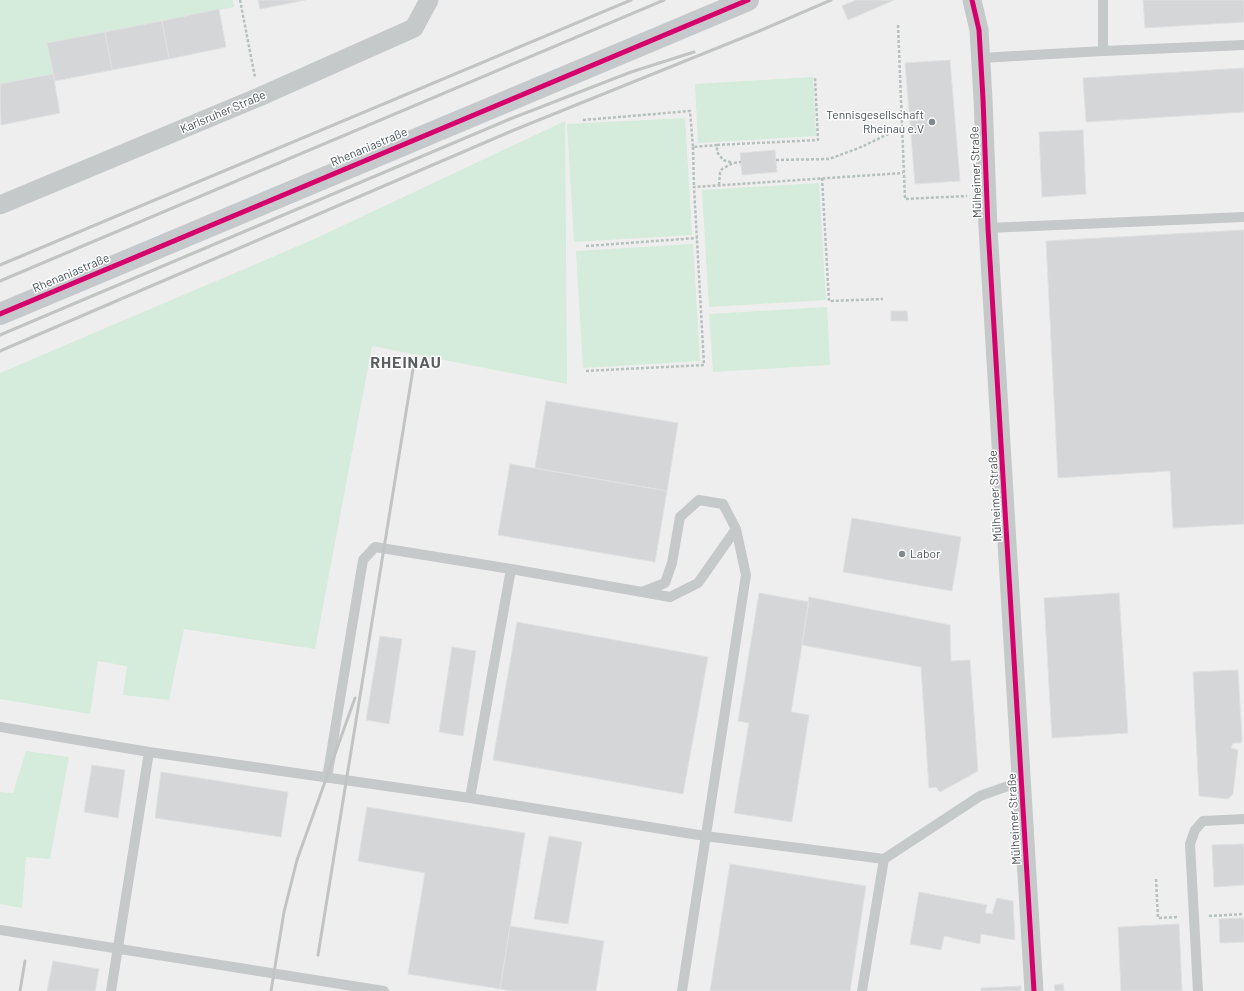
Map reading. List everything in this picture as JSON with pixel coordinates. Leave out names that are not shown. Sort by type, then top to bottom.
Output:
[{"type":"street","name":"Karlsruher Straße","points":[[0,204],[259,97],[414,28],[429,0]]},
{"type":"street","name":"Rhenaniastraße","points":[[0,314],[748,0]]},
{"type":"street","name":"Mülheimer Straße","points":[[972,0],[979,30],[981,58],[988,228],[1034,991]]},
{"type":"lane","points":[[1103,0],[1103,51]]},
{"type":"lane","points":[[981,58],[1244,45]]},
{"type":"lane","points":[[988,228],[1244,217]]},
{"type":"lane","points":[[642,592],[665,583],[672,563],[680,517],[699,500],[723,504],[736,529],[746,574],[682,991]]},
{"type":"lane","points":[[327,778],[363,560],[375,547],[670,597],[698,582],[736,529]]},
{"type":"lane","points":[[470,798],[511,569]]},
{"type":"lane","points":[[0,727],[149,752],[470,798],[705,836],[884,859],[980,796],[1022,781]]},
{"type":"lane","points":[[111,991],[149,752]]},
{"type":"lane","points":[[1198,991],[1190,844],[1195,830],[1203,821],[1244,819]]},
{"type":"lane","points":[[862,991],[884,859]]},
{"type":"lane","points":[[0,930],[384,991]]},
{"type":"path","points":[[240,0],[259,97]]},
{"type":"path","points":[[898,25],[905,199],[987,195]]},
{"type":"path","points":[[693,147],[818,140],[814,78]]},
{"type":"path","points":[[583,120],[690,111],[704,365],[586,371]]},
{"type":"path","points":[[776,160],[830,159],[859,148],[901,128]]},
{"type":"path","points":[[717,146],[719,156],[723,160],[734,163]]},
{"type":"path","points":[[720,185],[720,173],[722,169],[734,163],[741,162]]},
{"type":"path","points":[[694,187],[903,173]]},
{"type":"path","points":[[822,178],[829,301],[883,299]]},
{"type":"path","points":[[586,246],[697,238]]},
{"type":"path","points":[[1156,880],[1158,918],[1182,917]]},
{"type":"green space","points":[[0,0],[233,0],[234,7],[48,43],[53,74],[0,84]]},
{"type":"green space","points":[[813,77],[816,136],[698,143],[695,84]]},
{"type":"green space","points":[[685,118],[692,235],[574,242],[567,124]]},
{"type":"green space","points":[[565,121],[567,384],[372,346],[315,649],[184,629],[169,700],[123,695],[127,666],[98,661],[90,714],[0,699],[0,373],[310,241]]},
{"type":"green space","points":[[819,183],[826,300],[709,307],[702,190]]},
{"type":"green space","points":[[693,244],[700,361],[583,368],[576,251]]},
{"type":"green space","points":[[827,307],[830,365],[713,372],[709,314]]},
{"type":"green space","points":[[26,751],[69,757],[50,859],[26,857],[22,908],[0,904],[0,792],[13,793]]},
{"type":"building","points":[[258,0],[305,0],[260,9]]},
{"type":"building","points":[[856,0],[894,0],[848,20],[842,6]]},
{"type":"building","points":[[1143,0],[1244,0],[1244,22],[1145,28]]},
{"type":"building","points":[[219,9],[226,47],[169,59],[162,21]]},
{"type":"building","points":[[162,21],[169,59],[112,70],[105,32]]},
{"type":"building","points":[[105,32],[112,70],[55,81],[47,43]]},
{"type":"building","name":"Tennisgesellschaft Rheinau e.V","points":[[950,60],[960,181],[915,184],[905,63]]},
{"type":"building","points":[[1244,68],[1244,112],[1086,122],[1083,78]]},
{"type":"building","points":[[53,74],[60,113],[1,125],[0,84]]},
{"type":"building","points":[[1083,130],[1086,194],[1042,197],[1039,132]]},
{"type":"building","points":[[775,150],[777,172],[742,175],[740,153]]},
{"type":"building","points":[[1244,230],[1244,524],[1173,528],[1170,471],[1058,478],[1046,241]]},
{"type":"building","points":[[891,311],[907,311],[908,321],[891,321]]},
{"type":"building","points":[[546,401],[678,423],[667,491],[535,468]]},
{"type":"building","points":[[510,464],[667,491],[655,562],[498,535]]},
{"type":"building","name":"Labor","points":[[852,518],[961,537],[952,591],[843,572]]},
{"type":"building","points":[[759,593],[809,602],[791,712],[809,715],[792,822],[734,813],[749,723],[738,721]]},
{"type":"building","points":[[1119,593],[1128,733],[1052,738],[1044,598]]},
{"type":"building","points":[[809,597],[950,625],[951,661],[970,660],[978,771],[940,792],[936,787],[929,788],[921,667],[802,645]]},
{"type":"building","points":[[517,622],[708,657],[683,794],[493,760]]},
{"type":"building","points":[[380,636],[402,639],[389,724],[366,720]]},
{"type":"building","points":[[452,647],[476,651],[463,736],[439,732]]},
{"type":"building","points":[[1238,670],[1242,739],[1241,743],[1233,743],[1231,748],[1238,750],[1233,794],[1228,799],[1199,796],[1193,672]]},
{"type":"building","points":[[92,765],[125,770],[118,818],[84,812]]},
{"type":"building","points":[[161,772],[288,792],[281,837],[155,818]]},
{"type":"building","points":[[367,807],[525,833],[500,989],[408,974],[425,873],[358,861]]},
{"type":"building","points":[[549,836],[582,842],[568,924],[534,919]]},
{"type":"building","points":[[1244,844],[1244,885],[1214,887],[1212,845]]},
{"type":"building","points":[[730,864],[866,886],[850,991],[710,991]]},
{"type":"building","points":[[919,892],[987,905],[985,913],[992,914],[997,898],[1013,901],[1015,940],[981,934],[980,944],[944,936],[941,950],[910,944]]},
{"type":"building","points":[[1244,918],[1244,942],[1220,943],[1219,919]]},
{"type":"building","points":[[1179,924],[1182,991],[1121,991],[1118,927]]},
{"type":"building","points":[[510,926],[604,941],[596,991],[512,991],[500,989]]},
{"type":"building","points":[[53,961],[99,969],[95,991],[47,991]]},
{"type":"building","points":[[1063,984],[1064,991],[1055,991],[1054,985]]},
{"type":"building","points":[[1021,986],[1021,991],[981,991],[981,988]]},
{"type":"railway","points":[[0,265],[631,0]]},
{"type":"railway","points":[[0,281],[664,0]]},
{"type":"railway","points":[[0,351],[514,130],[757,32],[831,0]]},
{"type":"railway","points":[[0,335],[510,119],[631,72],[694,52]]},
{"type":"railway","points":[[318,955],[414,363]]},
{"type":"railway","points":[[271,991],[284,912],[297,860],[355,698]]},
{"type":"railway","points":[[20,991],[25,961]]},
{"type":"cycle path","points":[[0,314],[748,0]]},
{"type":"cycle path","points":[[972,0],[979,30],[988,228],[1034,991]]},
{"type":"place","name":"Tennisgesellschaft Rheinau e.V","points":[[932,122]]},
{"type":"place","name":"Labor","points":[[902,554]]},
{"type":"district","name":"RHEINAU","points":[[406,363]]}]
